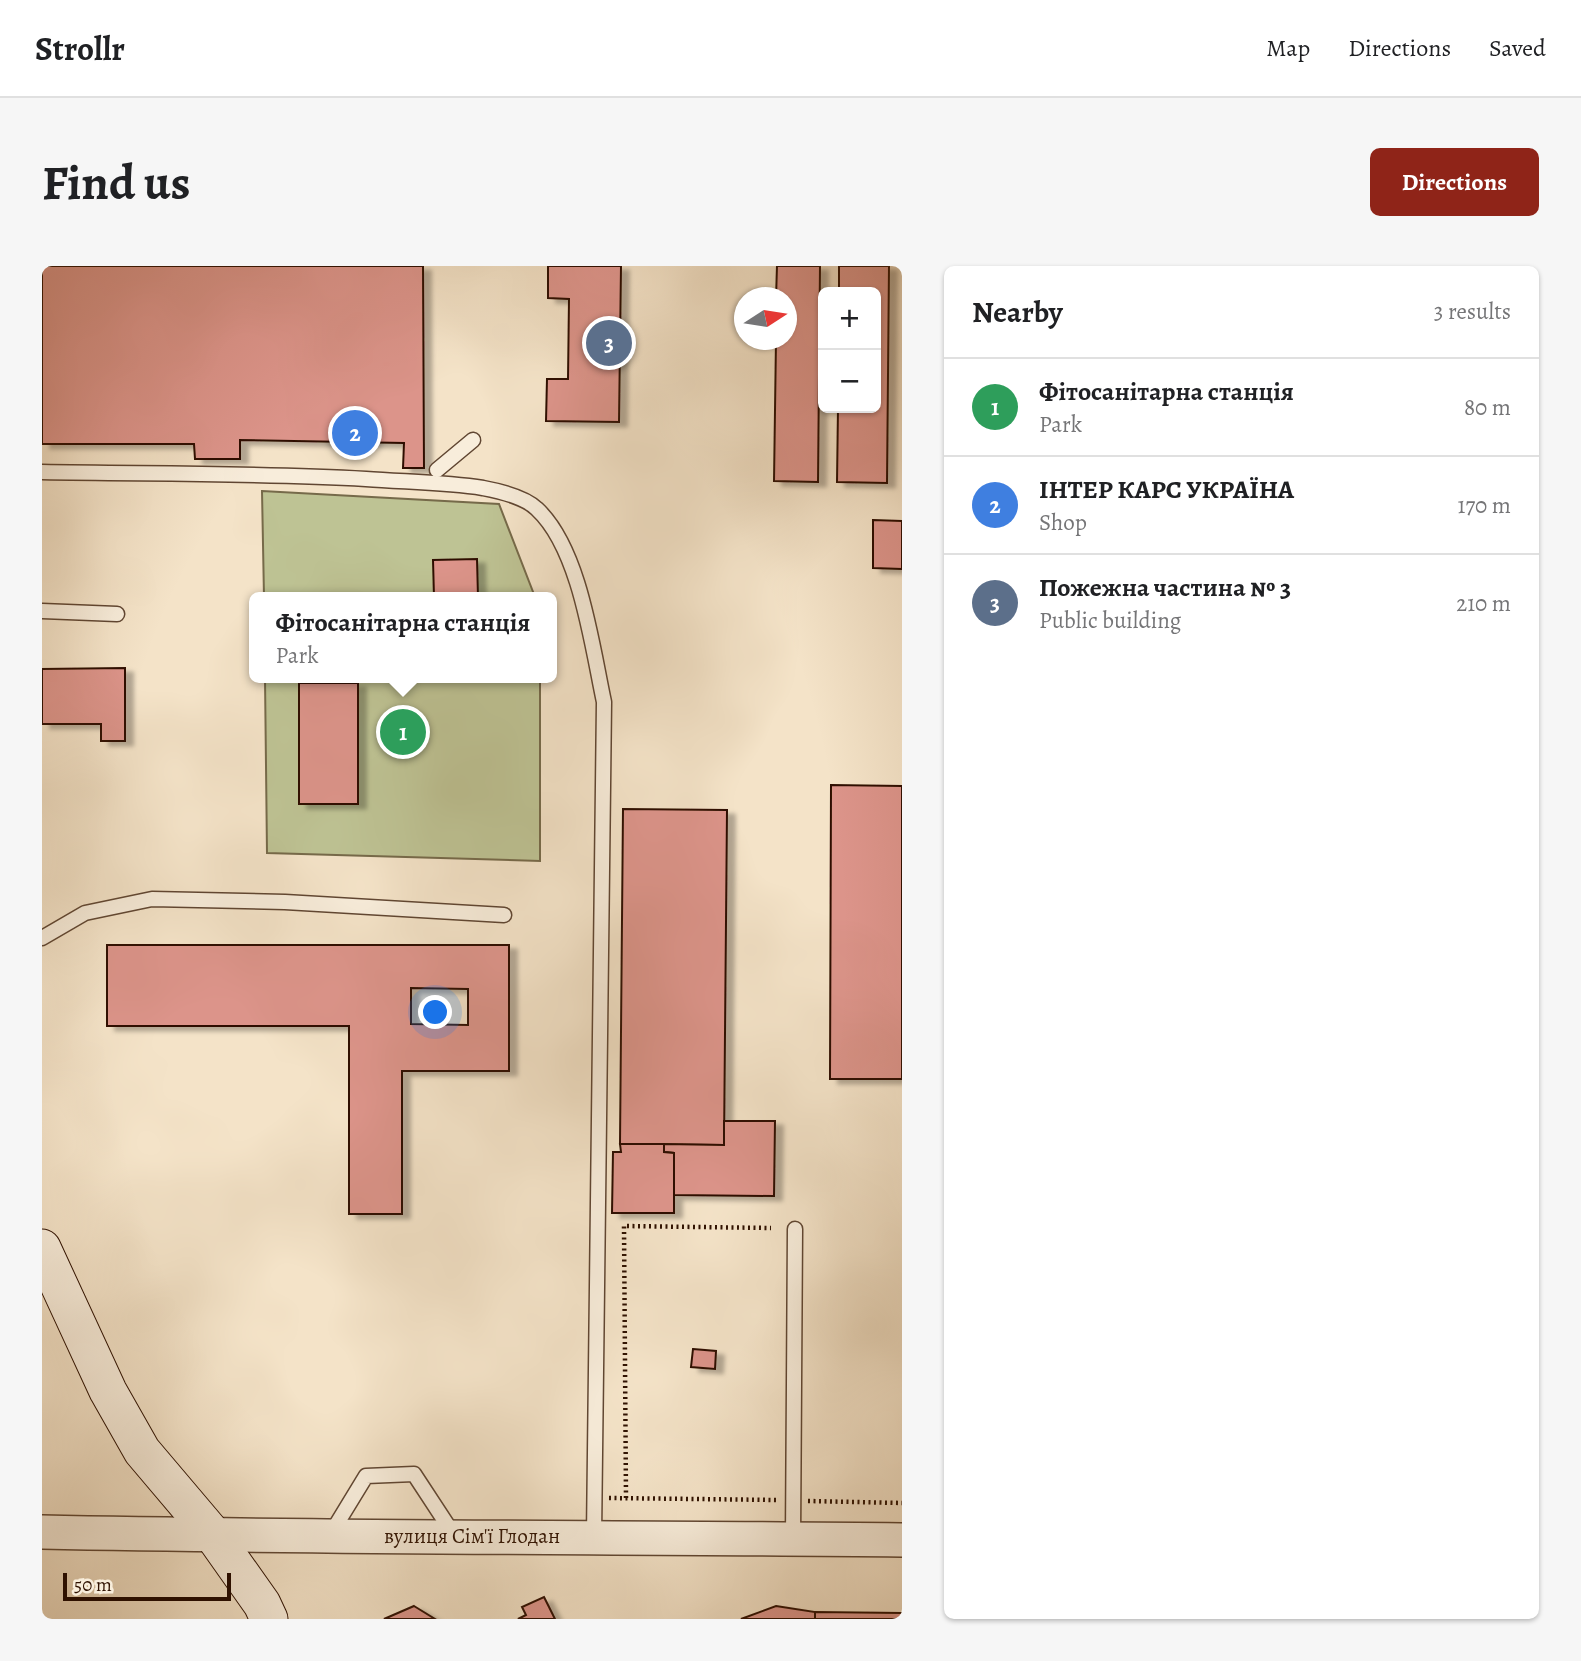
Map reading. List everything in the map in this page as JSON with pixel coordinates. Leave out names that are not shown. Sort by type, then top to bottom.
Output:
[{"type":"main road","points":[[43,1251],[108,1391],[142,1451],[214,1536],[262,1604],[268,1619]]},
{"type":"street","name":"вулиця Сім'ї Глодан","points":[[42,1532],[214,1536],[902,1540]]},
{"type":"lane","points":[[437,471],[473,440]]},
{"type":"lane","points":[[42,472],[320,477],[437,471],[511,495],[536,507],[556,532],[581,592],[604,702],[594,1537]]},
{"type":"lane","points":[[42,611],[117,614]]},
{"type":"lane","points":[[42,938],[85,913],[152,899],[285,902],[503,915]]},
{"type":"lane","points":[[793,1539],[795,1229]]},
{"type":"lane","points":[[330,1536],[366,1476],[414,1474],[455,1536]]},
{"type":"path","points":[[626,1498],[624,1226],[771,1228]]},
{"type":"path","points":[[594,1497],[902,1503]]},
{"type":"green space","points":[[262,491],[499,504],[533,592],[264,592]]},
{"type":"green space","points":[[265,683],[540,683],[540,861],[267,853]]},
{"type":"building","points":[[42,266],[423,266],[424,468],[403,468],[404,443],[240,440],[240,459],[195,459],[194,444],[42,444]]},
{"type":"building","points":[[548,266],[621,266],[619,422],[546,421],[547,379],[568,379],[569,299],[548,298]]},
{"type":"building","points":[[777,266],[820,266],[818,482],[774,481],[776,350],[797,350],[797,287],[776,287]]},
{"type":"building","points":[[839,266],[889,266],[887,483],[837,482],[838,413],[881,413],[881,287],[839,287]]},
{"type":"building","points":[[873,520],[902,521],[902,569],[873,568]]},
{"type":"building","points":[[477,559],[478,592],[434,592],[433,560]]},
{"type":"building","points":[[125,668],[125,741],[101,741],[101,724],[42,724],[42,669]]},
{"type":"building","points":[[299,683],[358,683],[358,804],[299,804]]},
{"type":"building","points":[[831,785],[902,786],[902,1079],[830,1079]]},
{"type":"building","points":[[623,809],[727,810],[724,1145],[620,1144]]},
{"type":"building","points":[[107,945],[509,945],[509,1071],[402,1071],[402,1214],[349,1214],[349,1026],[107,1026]],"holes":[[[411,988],[468,989],[468,1025],[411,1024]]]},
{"type":"building","points":[[724,1121],[775,1121],[774,1196],[674,1195],[674,1153],[664,1152],[664,1144],[724,1145]]},
{"type":"building","points":[[620,1144],[664,1144],[664,1152],[674,1153],[674,1213],[612,1213],[613,1152],[621,1152]]},
{"type":"building","points":[[693,1349],[716,1351],[715,1369],[691,1367]]},
{"type":"building","points":[[544,1597],[555,1619],[518,1619],[526,1615],[522,1607]]},
{"type":"building","points":[[414,1606],[435,1619],[384,1619]]},
{"type":"building","points":[[776,1606],[815,1612],[815,1619],[741,1619]]},
{"type":"building","points":[[815,1612],[902,1613],[902,1619],[815,1619]]},
{"type":"place","name":"Пожежна частина № 3","points":[[609,343]]},
{"type":"place","name":"ІНТЕР КАРС УКРАЇНА","points":[[355,433]]},
{"type":"place","name":"Фітосанітарна станція","points":[[403,732]]}]
